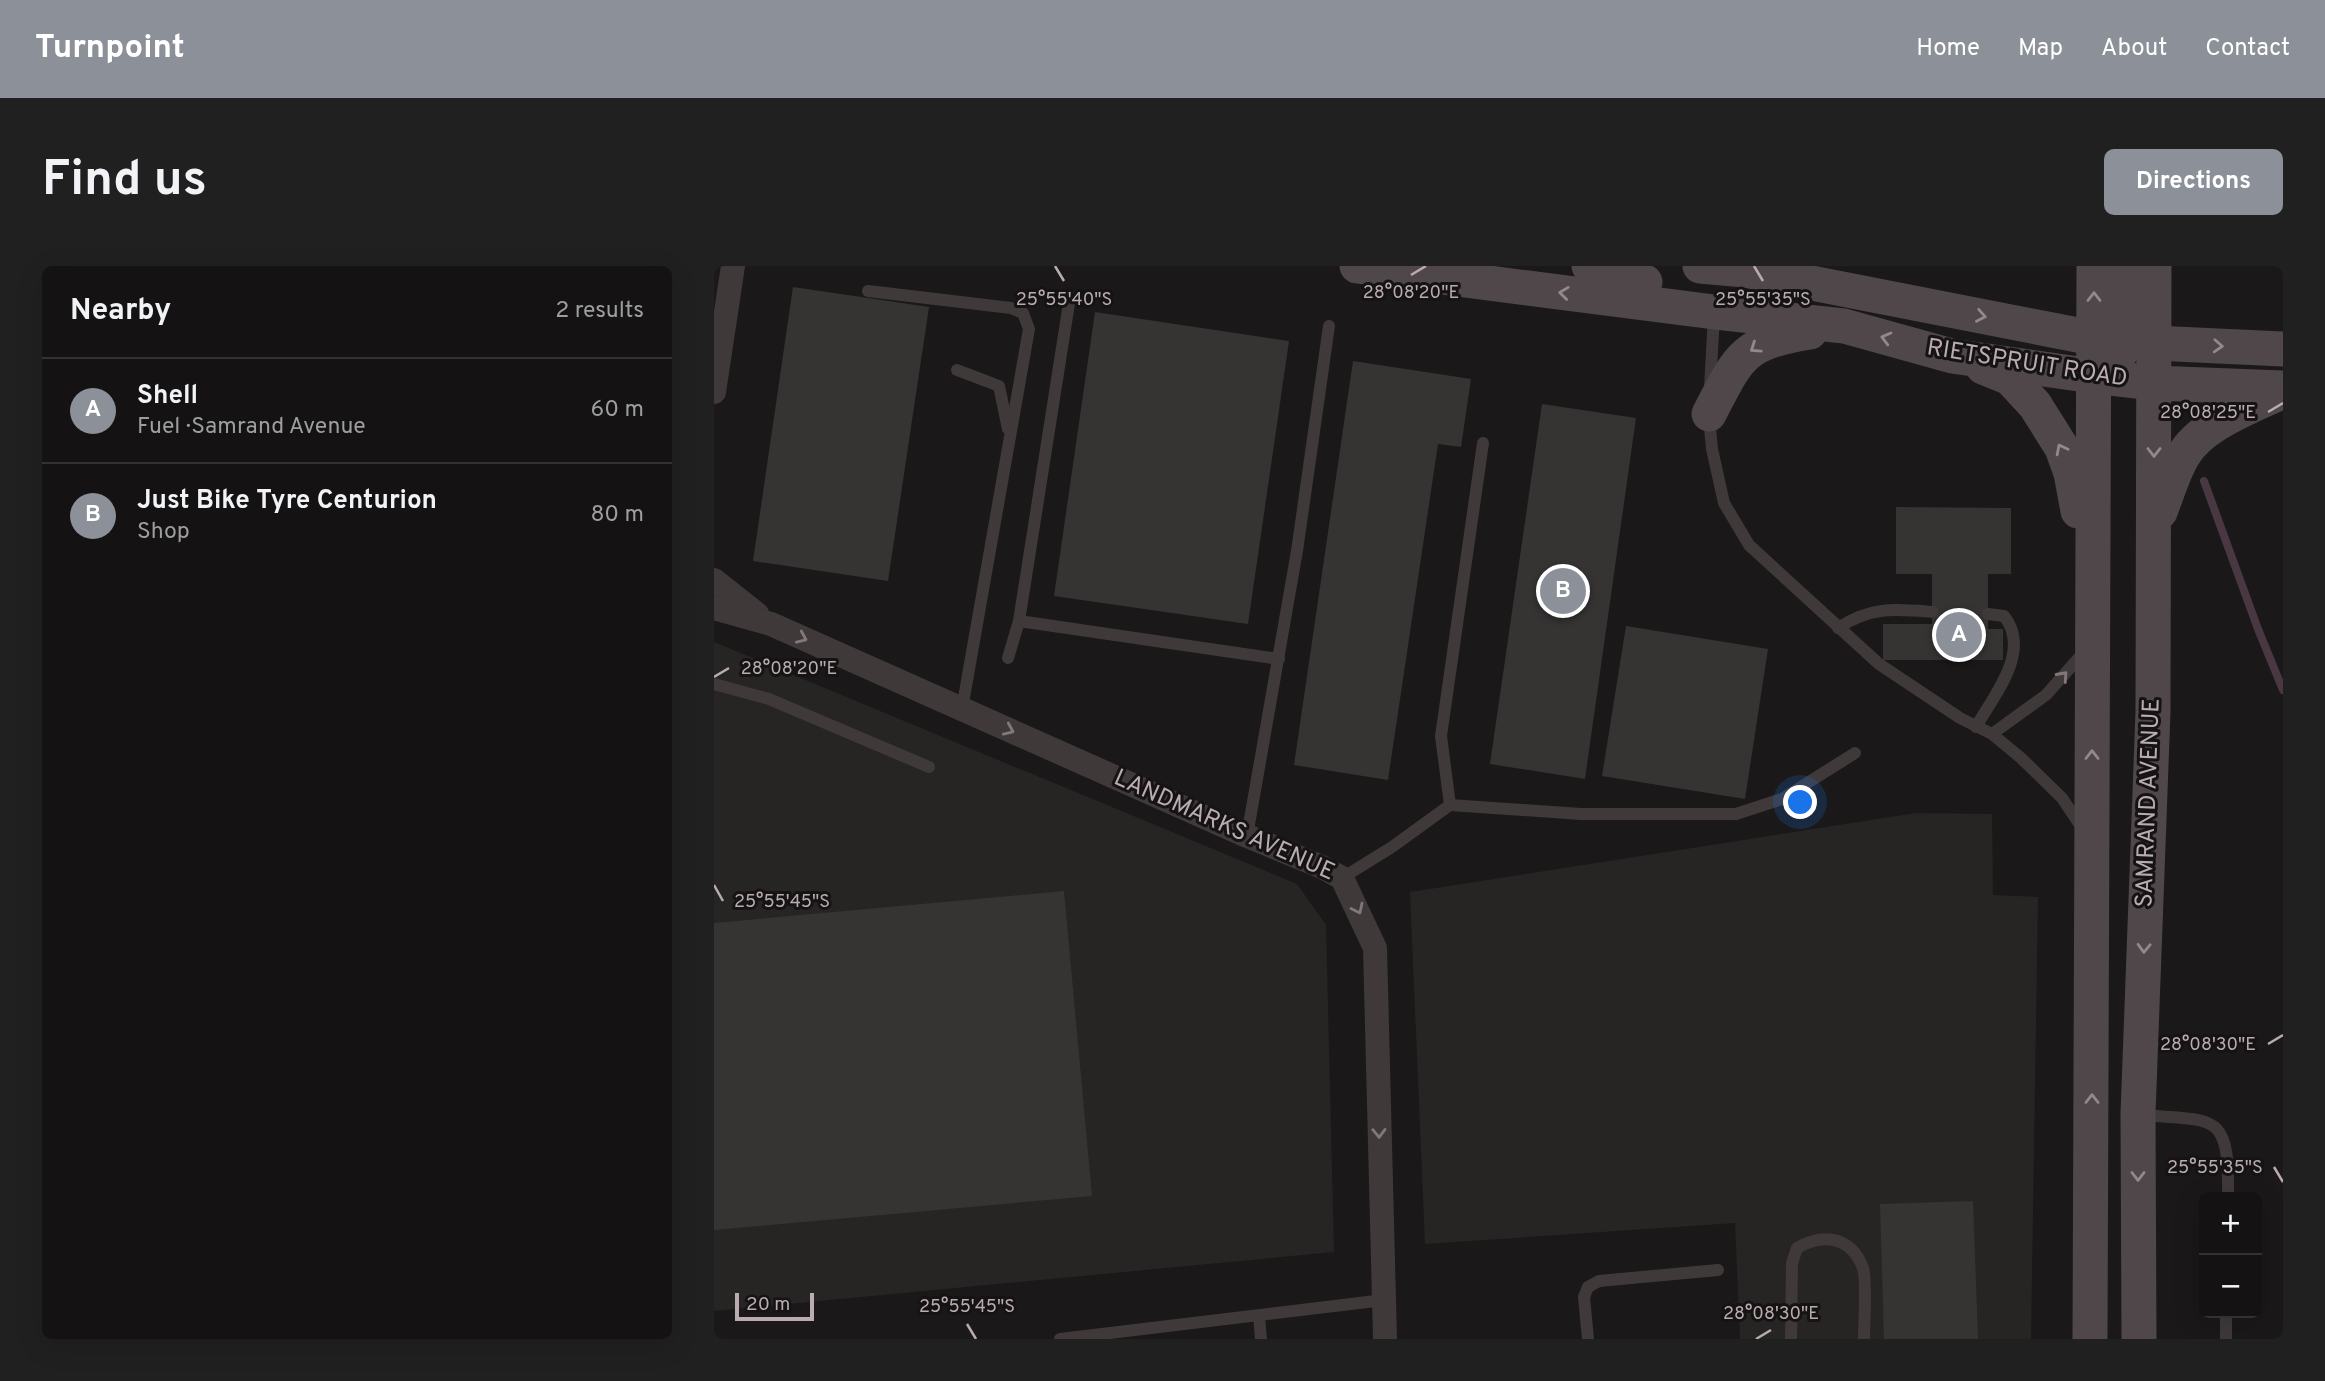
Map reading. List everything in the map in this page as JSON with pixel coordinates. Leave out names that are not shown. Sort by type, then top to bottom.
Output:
[{"type":"main road","name":"RIETSPRUIT ROAD","points":[[1357,266],[1844,326],[1952,356],[2093,376],[2154,383],[2283,390]]},
{"type":"main road","points":[[1589,266],[1607,276],[1674,287],[1705,300],[1714,312]]},
{"type":"main road","name":"RIETSPRUIT ROAD","points":[[1700,266],[1745,270],[2124,341],[2283,349]]},
{"type":"main road","name":"SAMRAND AVENUE","points":[[2094,266],[2124,341],[2154,383],[2153,712],[2138,1114],[2139,1339]]},
{"type":"main road","points":[[2124,341],[2127,266]]},
{"type":"main road","name":"SAMRAND AVENUE","points":[[2090,1326],[2093,376],[2124,341],[2154,266]]},
{"type":"main road","points":[[1709,414],[1740,359],[1762,343],[1783,336],[1844,326]]},
{"type":"main road","points":[[1952,356],[2010,378],[2035,405],[2062,448],[2071,473],[2092,586]]},
{"type":"main road","points":[[2154,527],[2183,456],[2195,440],[2206,430],[2283,390]]},
{"type":"main road","points":[[2090,1326],[2103,1273],[2111,1139],[2115,1126],[2120,1121],[2138,1114]]},
{"type":"street","points":[[714,392],[733,266]]},
{"type":"street","points":[[714,580],[771,624]]},
{"type":"street","name":"LANDMARKS AVENUE","points":[[714,608],[771,624],[1342,877],[1375,948],[1385,1339]]},
{"type":"lane","points":[[868,291],[1011,308],[1023,313],[1030,329],[961,709]]},
{"type":"lane","points":[[1009,657],[1019,621],[1070,297]]},
{"type":"lane","points":[[1714,312],[1709,414],[1712,449],[1724,503],[1749,545],[1879,664],[1976,727],[1992,734],[2062,798],[2091,843]]},
{"type":"lane","points":[[1247,836],[1297,551],[1329,326]]},
{"type":"lane","points":[[957,370],[999,386],[1010,437]]},
{"type":"lane","points":[[1450,805],[1441,736],[1483,443]]},
{"type":"lane","points":[[1838,628],[1872,611],[1893,609],[1933,612]]},
{"type":"lane","points":[[1976,727],[2014,655],[2012,626],[2004,616],[1988,614]]},
{"type":"lane","points":[[1019,621],[1279,659]]},
{"type":"lane","points":[[1992,734],[2046,695],[2092,644]]},
{"type":"lane","points":[[714,684],[769,699],[929,767]]},
{"type":"lane","points":[[1342,877],[1392,847],[1450,805],[1581,814],[1736,814],[1782,799],[1855,753]]},
{"type":"lane","points":[[2138,1114],[2206,1120],[2217,1128],[2226,1143],[2228,1192]]},
{"type":"lane","points":[[1791,1339],[1792,1263],[1797,1248],[1810,1240],[1828,1238],[1844,1243],[1854,1253],[1863,1270],[1864,1339]]},
{"type":"lane","points":[[1588,1339],[1584,1297],[1588,1287],[1599,1281],[1718,1270]]},
{"type":"lane","points":[[1060,1339],[1384,1300]]},
{"type":"lane","points":[[1259,1316],[1261,1339]]},
{"type":"lane","points":[[2226,1318],[2226,1339]]},
{"type":"lane","points":[[1190,1324],[1192,1339]]},
{"type":"shaded area","points":[[714,642],[1297,884],[1326,925],[1334,1252],[714,1311]]},
{"type":"shaded area","points":[[1916,813],[1992,814],[1993,895],[2038,897],[2031,1339],[1740,1339],[1735,1223],[1425,1244],[1410,892]]},
{"type":"building","points":[[793,287],[929,307],[888,581],[753,561]]},
{"type":"building","points":[[1095,312],[1289,341],[1248,624],[1054,596]]},
{"type":"building","points":[[1353,361],[1471,379],[1461,447],[1438,444],[1388,780],[1294,765]]},
{"type":"building","points":[[1542,404],[1636,418],[1585,779],[1490,764]]},
{"type":"building","points":[[1896,507],[2011,508],[2011,574],[1988,574],[1988,629],[2003,629],[2003,660],[1883,660],[1883,624],[1932,624],[1932,574],[1896,574]]},
{"type":"building","points":[[1626,626],[1768,649],[1745,799],[1602,776]]},
{"type":"building","points":[[1064,891],[1092,1196],[714,1230],[714,923]]},
{"type":"building","points":[[1973,1201],[1978,1339],[1884,1339],[1880,1204]]},
{"type":"waterway","points":[[2204,481],[2283,690]]},
{"type":"place","name":"Just Bike Tyre Centurion","points":[[1563,591]]},
{"type":"place","name":"Shell","points":[[1959,635]]}]
